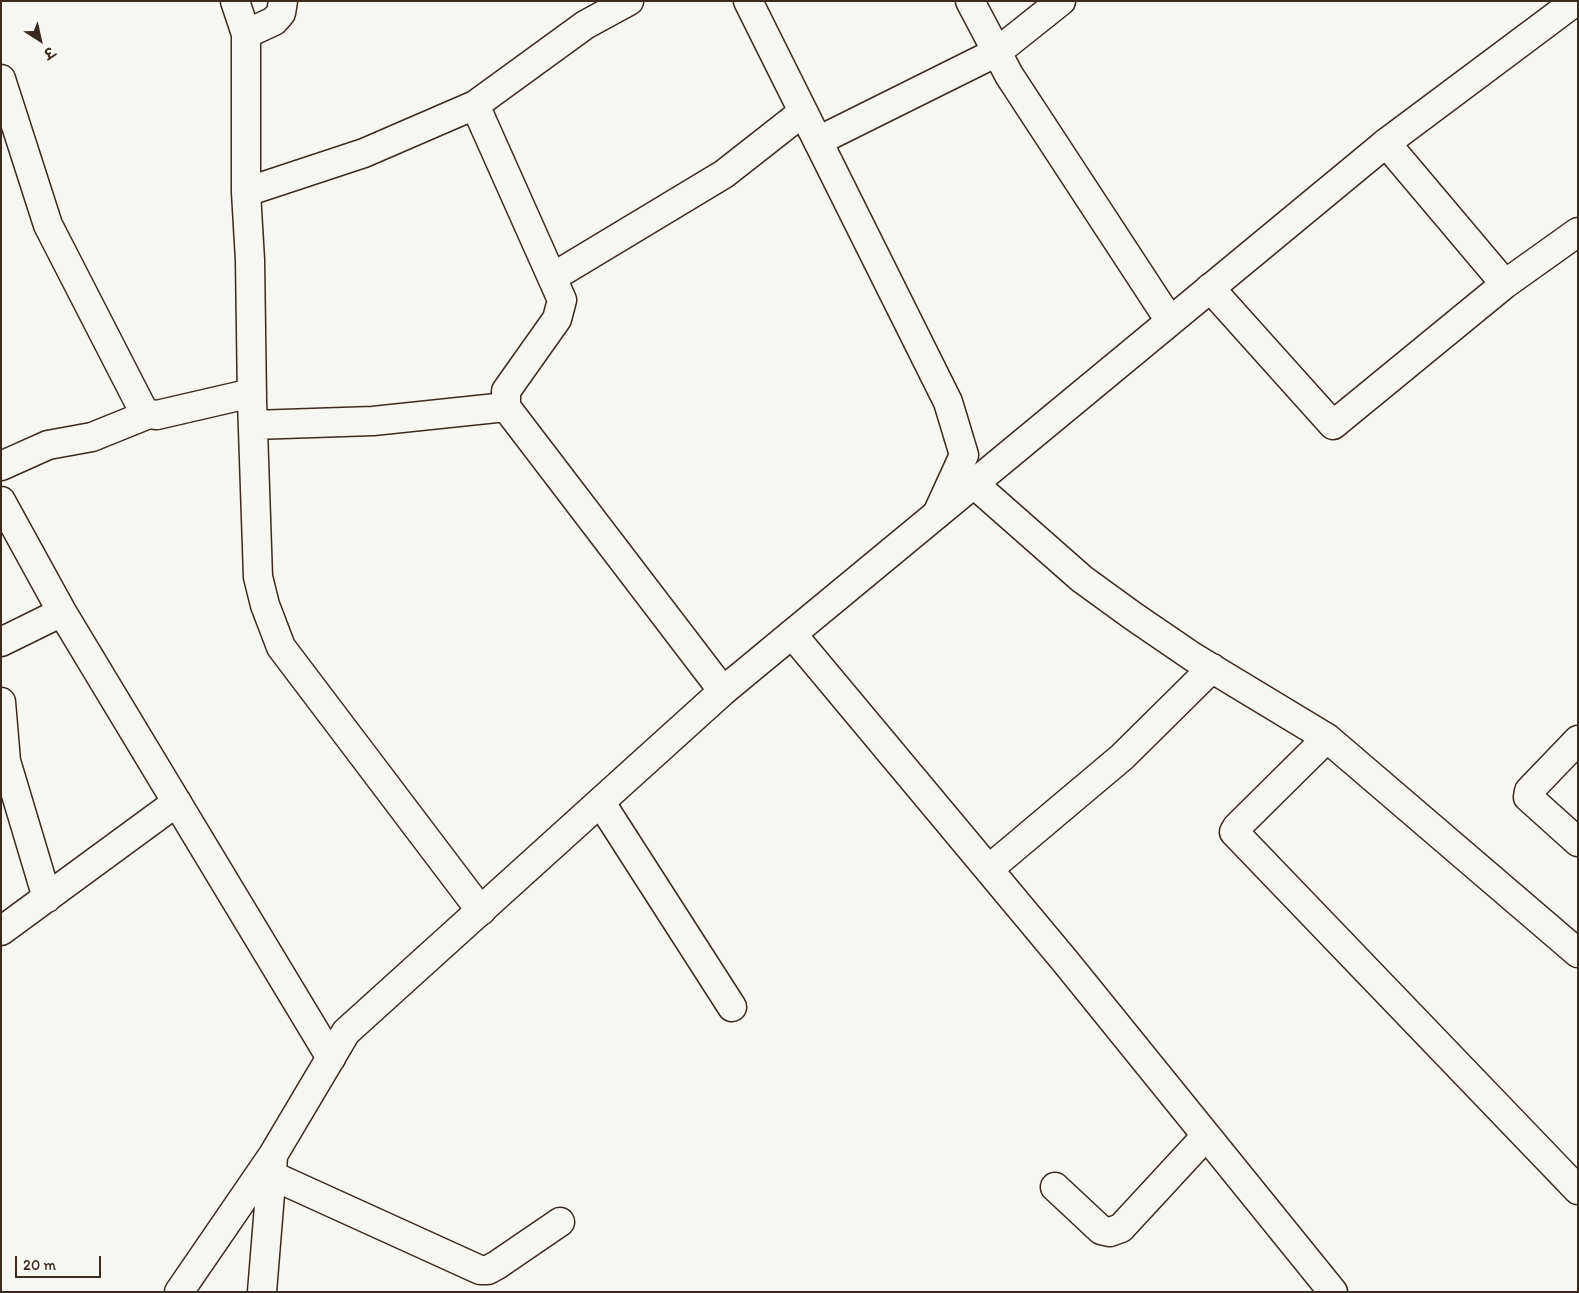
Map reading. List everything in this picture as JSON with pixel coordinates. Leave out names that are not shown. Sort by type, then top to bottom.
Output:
[{"type":"street","points":[[235,1],[246,34],[246,192],[250,260],[258,577],[273,631],[281,647],[481,911]]},
{"type":"street","points":[[246,34],[274,21],[281,13],[283,1]]},
{"type":"street","points":[[246,192],[364,154],[475,105],[585,25],[630,1]]},
{"type":"street","points":[[748,1],[948,402],[964,455],[937,514]]},
{"type":"street","points":[[970,1],[1009,75],[1170,321]]},
{"type":"street","points":[[818,140],[997,52],[1061,1]]},
{"type":"street","points":[[179,1292],[272,1165],[346,1032],[723,691],[1386,143],[1576,1]]},
{"type":"street","points":[[1,79],[48,225],[143,410],[149,414]]},
{"type":"street","points":[[475,105],[562,300],[561,310],[557,319],[506,391],[506,407],[723,691]]},
{"type":"street","points":[[553,277],[724,174],[804,112]]},
{"type":"street","points":[[1386,143],[1505,284]]},
{"type":"street","points":[[1210,288],[1333,425],[1505,284],[1578,232]]},
{"type":"street","points":[[1,466],[48,445],[92,437],[149,414],[157,414],[252,393]]},
{"type":"street","points":[[253,425],[373,421],[506,407]]},
{"type":"street","points":[[973,484],[1082,578],[1133,616],[1212,668],[1327,738],[1578,953]]},
{"type":"street","points":[[1,501],[62,612],[331,1058]]},
{"type":"street","points":[[1,642],[62,612]]},
{"type":"street","points":[[792,634],[989,869],[1332,1292]]},
{"type":"street","points":[[989,869],[1115,763],[1212,668]]},
{"type":"street","points":[[1,702],[6,762],[47,898]]},
{"type":"street","points":[[1327,738],[1234,832],[1578,1190]]},
{"type":"street","points":[[1578,740],[1529,792],[1528,797],[1578,842]]},
{"type":"street","points":[[1,931],[177,802]]},
{"type":"street","points":[[600,803],[732,1007]]},
{"type":"street","points":[[1055,1187],[1101,1230],[1110,1232],[1121,1228],[1206,1136]]},
{"type":"street","points":[[272,1165],[480,1270],[497,1265],[560,1222]]},
{"type":"street","points":[[262,1292],[272,1165]]}]
